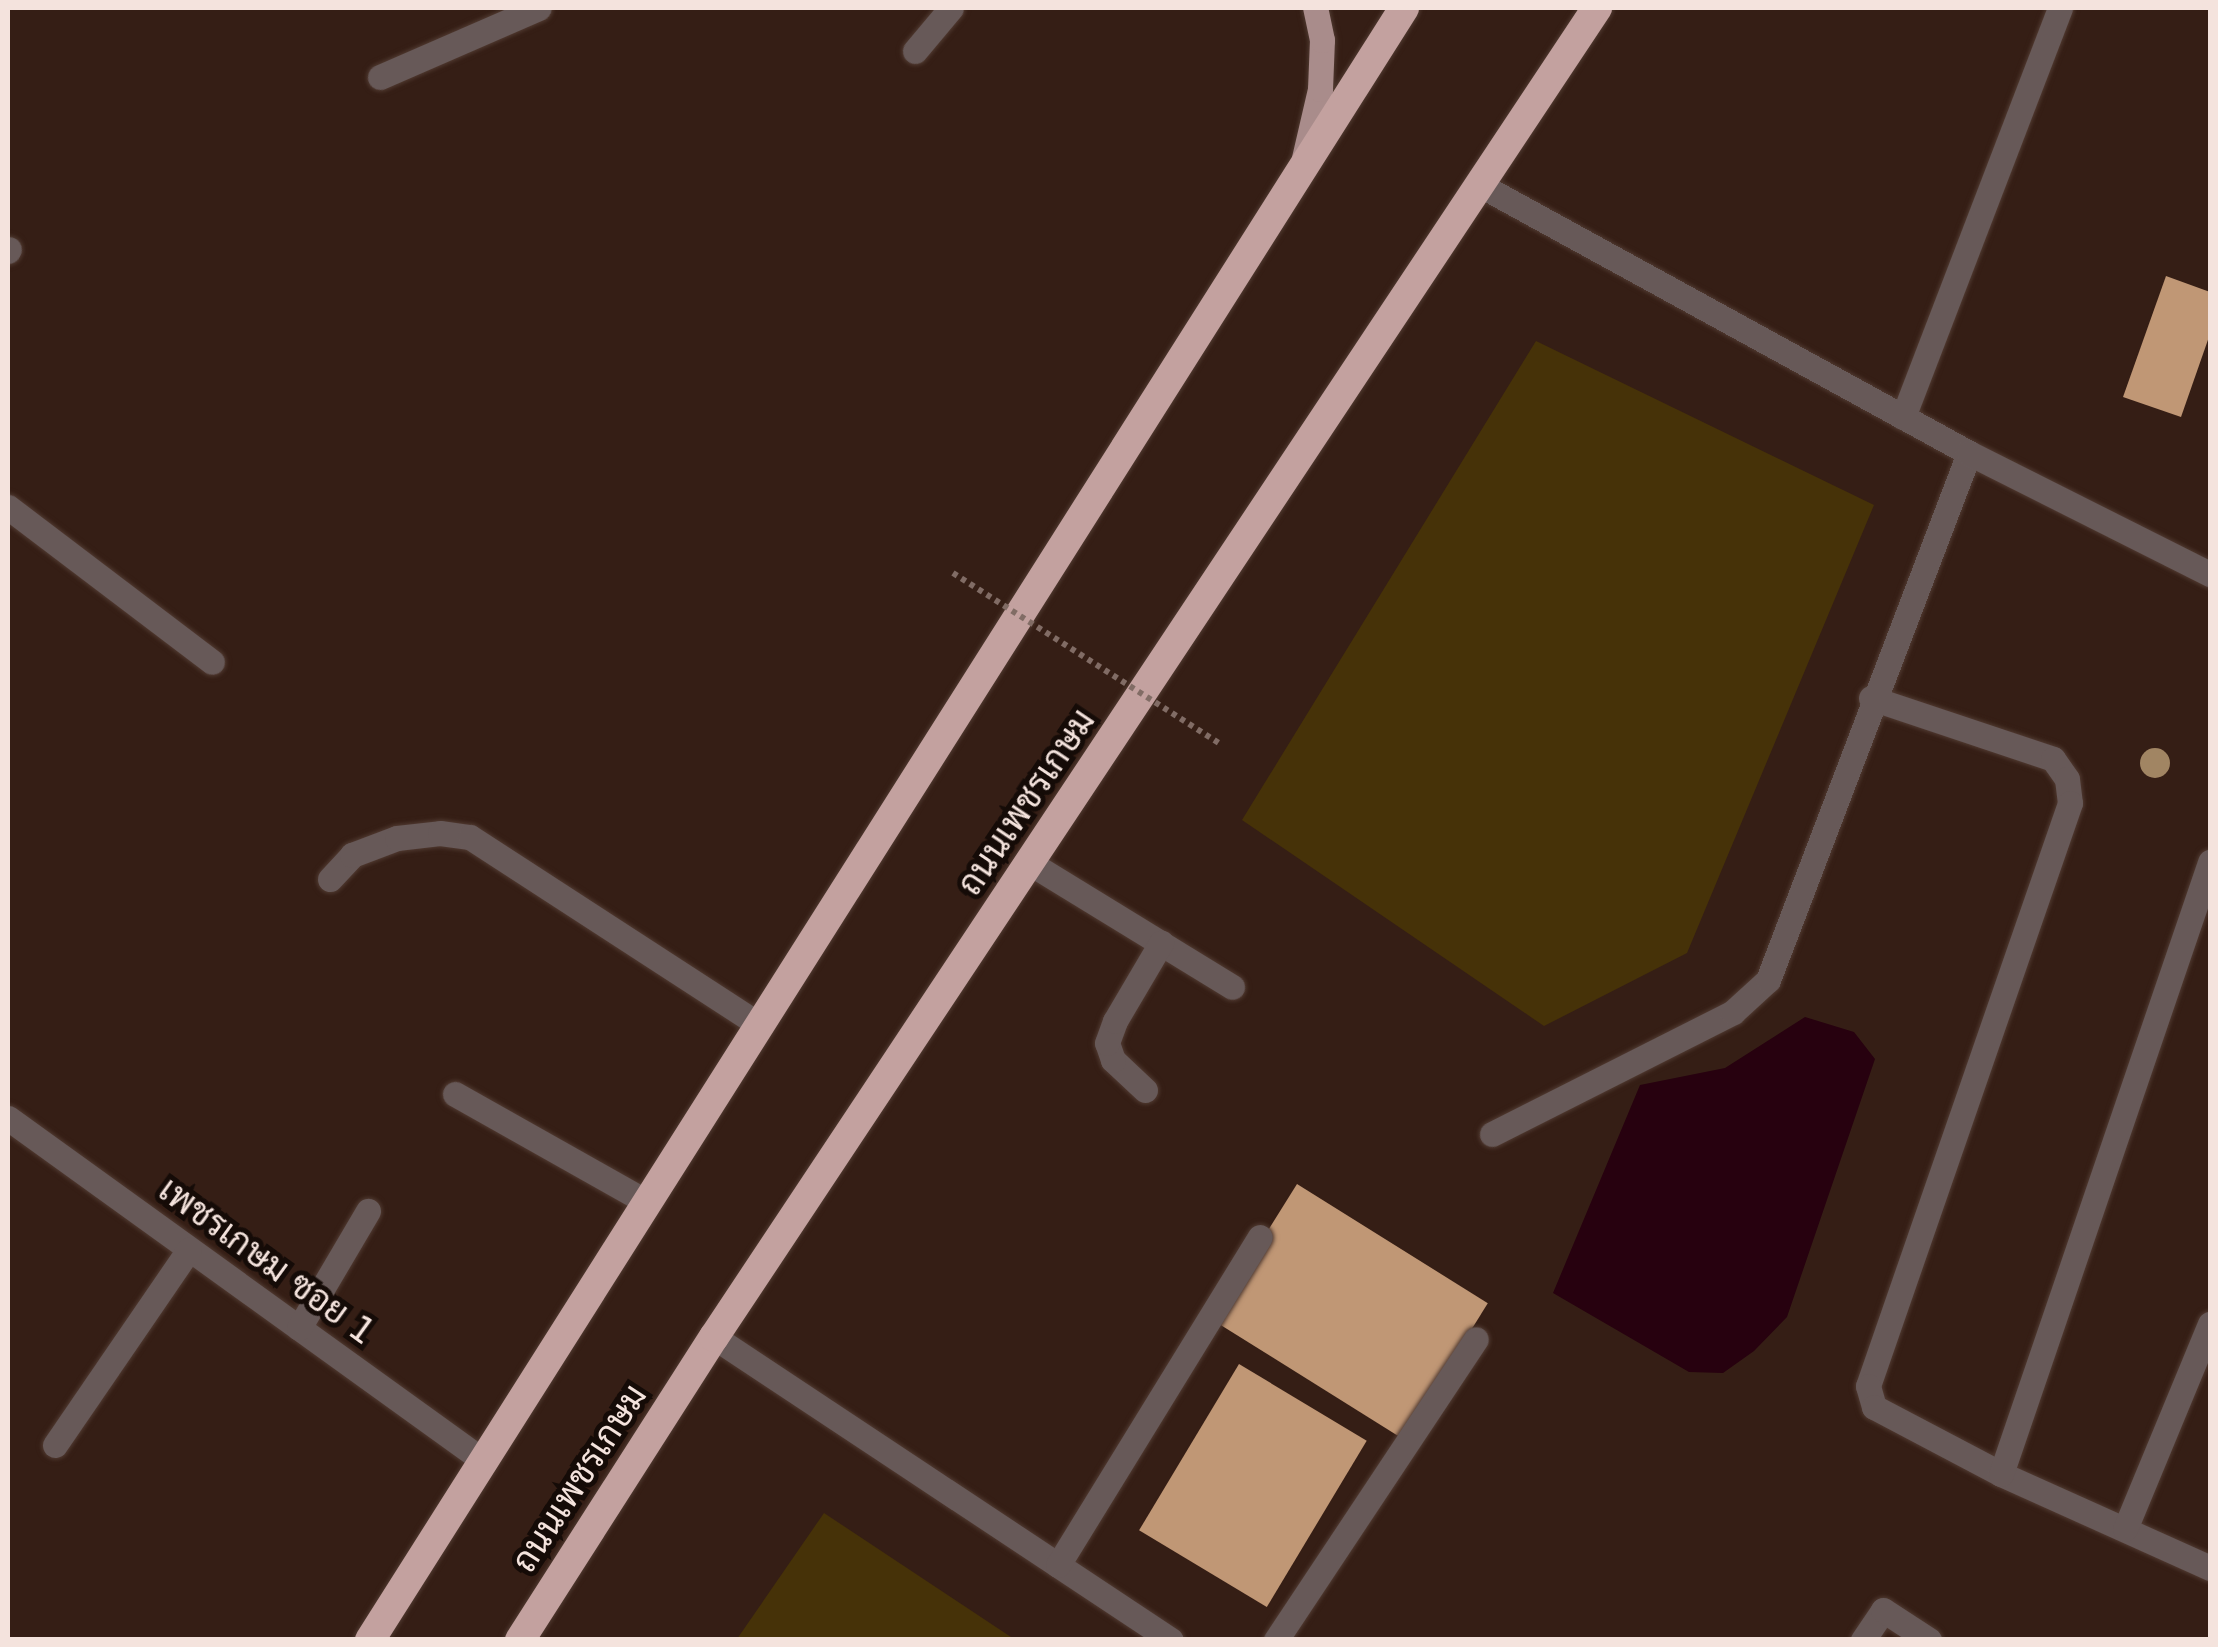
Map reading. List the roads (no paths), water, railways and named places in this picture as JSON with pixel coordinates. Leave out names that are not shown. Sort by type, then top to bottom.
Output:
[{"type":"highway","points":[[370,1640],[1404,8]]},
{"type":"highway","name":"ถนนเพชรเกษม","points":[[520,1640],[714,1337],[1598,8]]},
{"type":"main road","points":[[1302,168],[1320,89],[1322,40],[1315,8]]},
{"type":"street","points":[[380,77],[539,8]]},
{"type":"street","points":[[915,51],[951,8]]},
{"type":"street","points":[[1903,416],[2060,8]]},
{"type":"street","points":[[1482,186],[1968,453],[2210,574]]},
{"type":"street","points":[[1492,1134],[1733,1012],[1768,980],[1968,453]]},
{"type":"street","points":[[8,506],[212,662]]},
{"type":"street","points":[[1872,698],[2053,758],[2066,779],[2070,804],[1868,1386],[1874,1408],[2001,1474],[2210,1568]]},
{"type":"street","points":[[330,879],[352,855],[397,838],[440,832],[470,837],[759,1025]]},
{"type":"street","points":[[2001,1474],[2210,862]]},
{"type":"street","points":[[1030,863],[1232,988]]},
{"type":"street","points":[[1145,1090],[1113,1060],[1107,1043],[1161,943]]},
{"type":"street","points":[[455,1094],[647,1202]]},
{"type":"street","name":"เพชรเกษม ซอย 1","points":[[8,1118],[485,1462]]},
{"type":"street","points":[[300,1328],[368,1210]]},
{"type":"street","points":[[1058,1565],[1260,1237]]},
{"type":"street","points":[[55,1445],[189,1249]]},
{"type":"street","points":[[2125,1530],[2210,1324]]},
{"type":"street","points":[[714,1337],[1170,1640]]},
{"type":"street","points":[[1276,1640],[1476,1339]]},
{"type":"street","points":[[1864,1640],[1883,1610],[1929,1640]]}]
